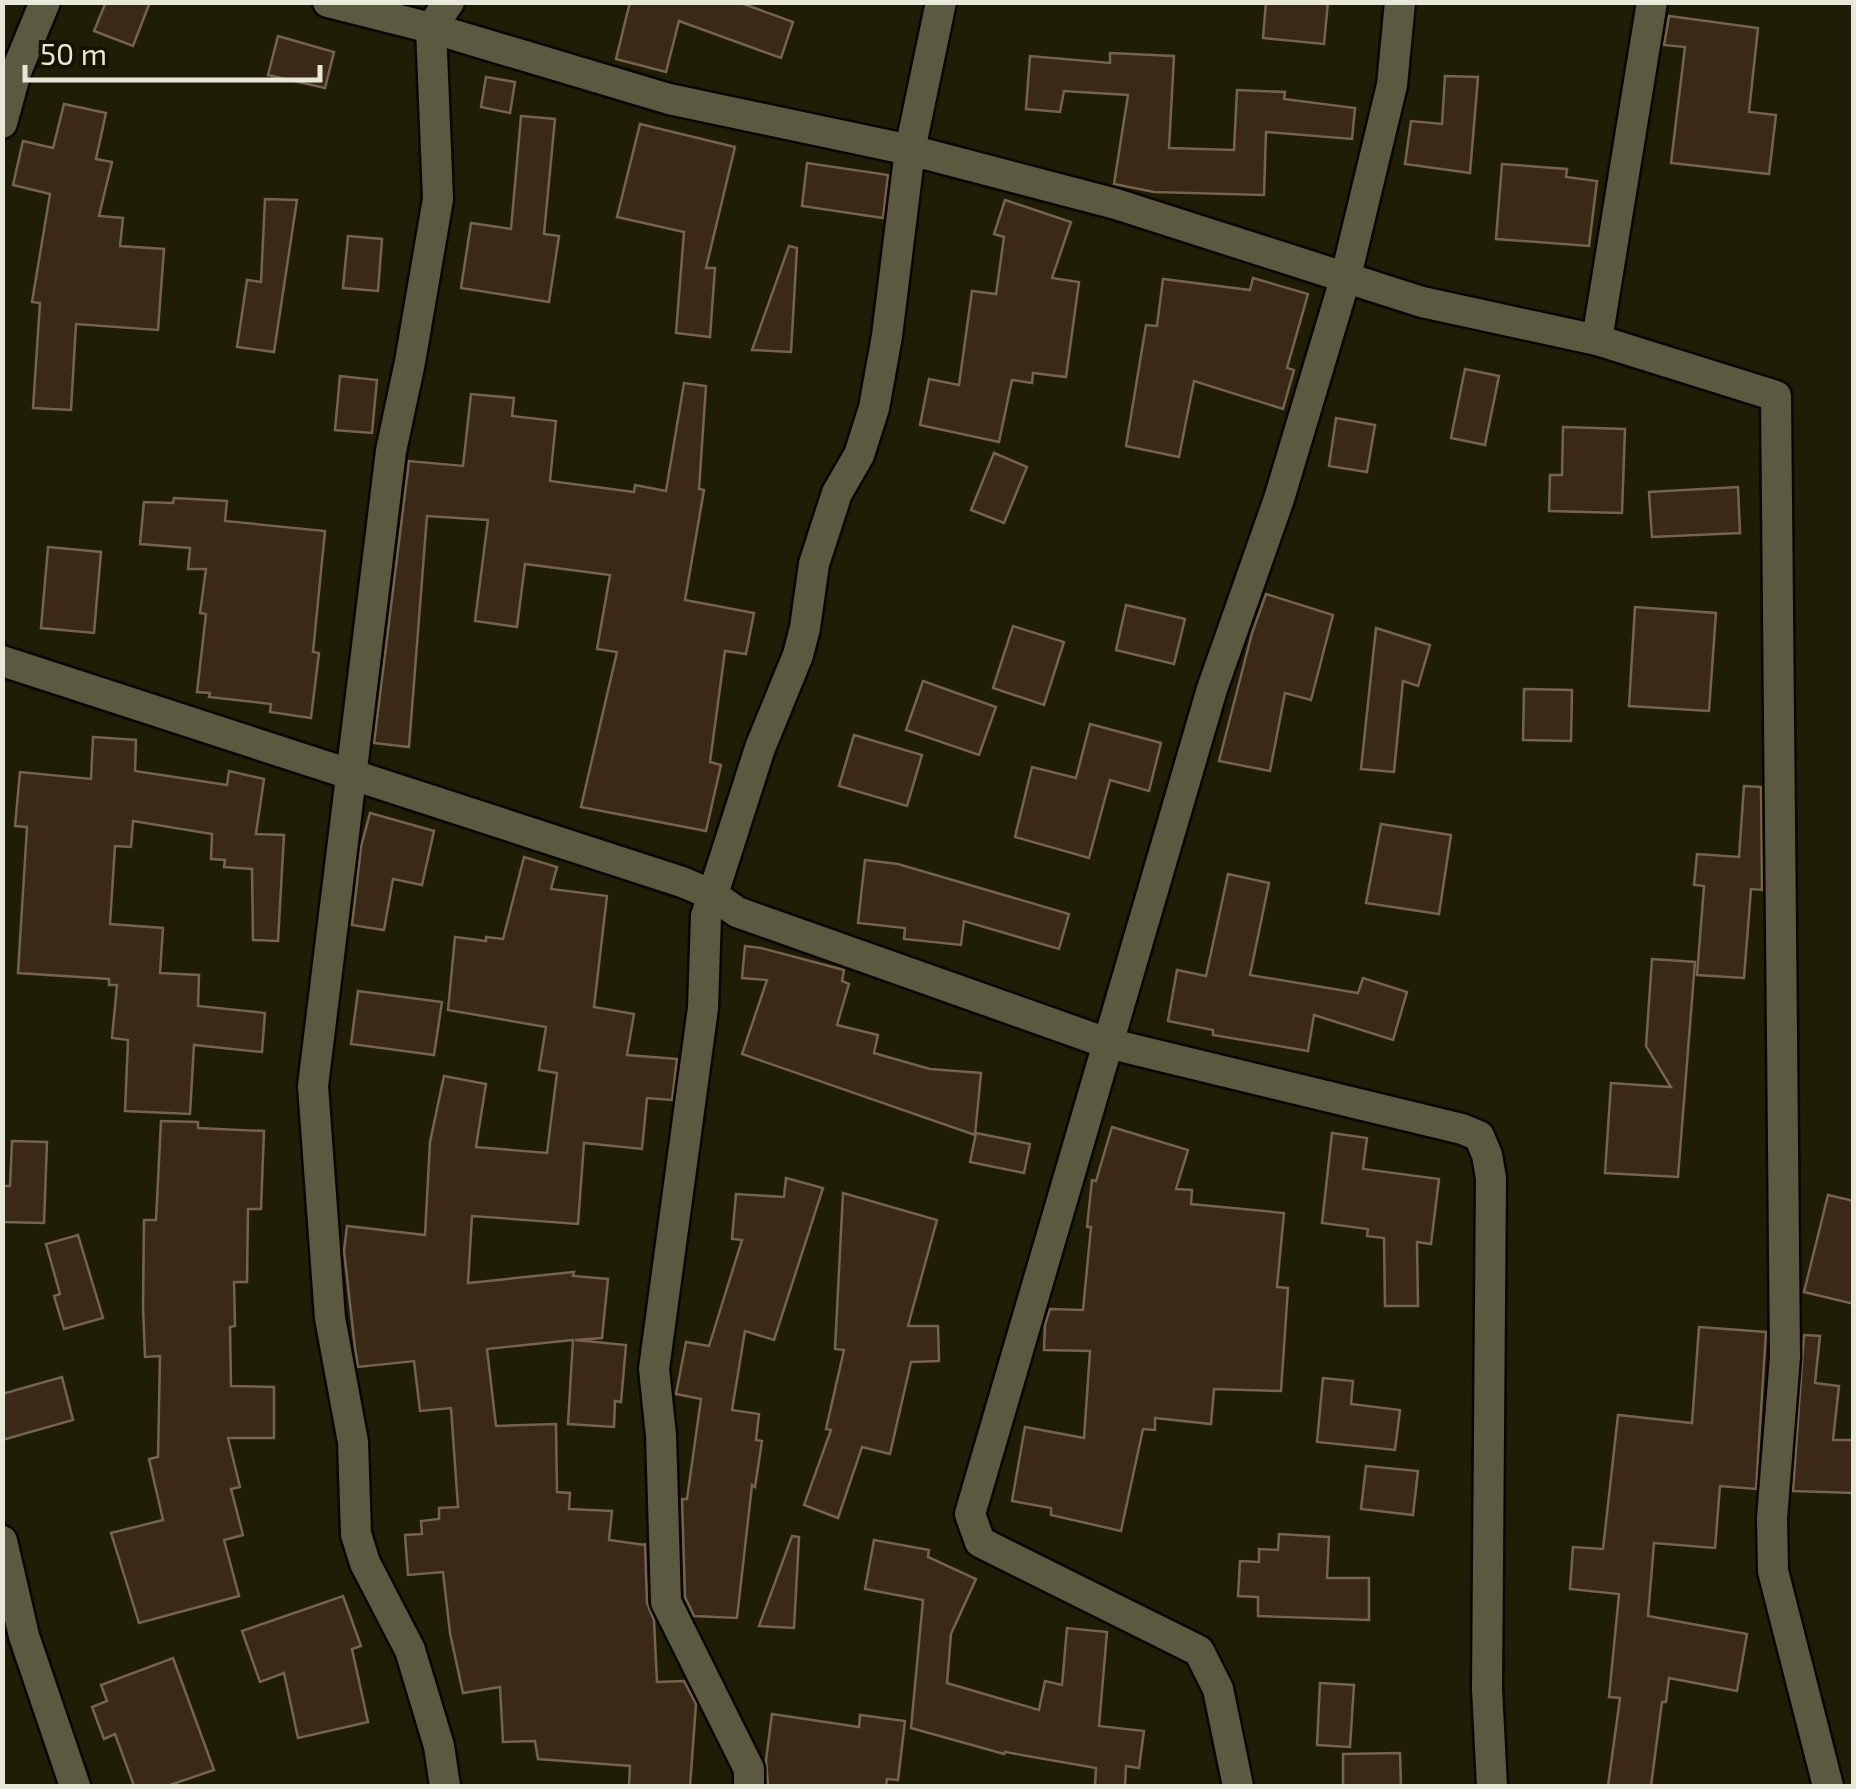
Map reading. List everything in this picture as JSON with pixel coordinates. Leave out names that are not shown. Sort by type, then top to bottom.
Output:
[{"type":"street","points":[[2,123],[16,72],[45,2]]},
{"type":"street","points":[[328,2],[669,99],[910,150],[1116,204],[1460,312],[1598,340],[1776,396],[1785,1357],[1772,1518],[1773,1553],[1774,1571],[1828,1786]]},
{"type":"street","points":[[445,1786],[438,1746],[410,1650],[365,1563],[356,1534],[352,1442],[330,1318],[313,1086],[392,451],[438,198],[430,28],[449,2]]},
{"type":"street","points":[[749,1786],[749,1769],[666,1602],[662,1435],[654,1370],[703,1008],[706,916],[760,748],[798,655],[814,564],[831,511],[859,455],[874,408],[910,150],[940,2]]},
{"type":"street","points":[[1238,1786],[1218,1688],[1198,1651],[980,1542],[970,1514],[1212,688],[1278,499],[1346,276],[1392,85],[1400,2]]},
{"type":"street","points":[[1598,340],[1652,2]]},
{"type":"street","points":[[2,661],[352,772],[713,895],[736,912],[1107,1043],[1478,1136],[1491,1178],[1487,1689],[1492,1786]]},
{"type":"street","points":[[2,1542],[24,1636],[76,1786]]},
{"type":"building","points":[[106,2],[150,2],[133,46],[94,31]]},
{"type":"building","points":[[630,2],[738,2],[793,22],[781,58],[679,21],[666,72],[616,59]]},
{"type":"building","points":[[1266,2],[1328,2],[1324,44],[1263,38]]},
{"type":"building","points":[[1669,16],[1758,28],[1749,112],[1776,115],[1769,174],[1671,163],[1685,47],[1664,45]]},
{"type":"building","points":[[278,36],[334,52],[325,88],[268,75]]},
{"type":"building","points":[[1110,53],[1174,56],[1169,148],[1234,150],[1237,90],[1285,92],[1284,99],[1355,108],[1352,139],[1266,132],[1264,195],[1154,192],[1114,184],[1128,95],[1064,91],[1060,112],[1026,109],[1030,56],[1110,63]]},
{"type":"building","points":[[1445,76],[1478,77],[1470,173],[1405,164],[1411,121],[1442,124]]},
{"type":"building","points":[[486,77],[515,82],[510,113],[481,107]]},
{"type":"building","points":[[64,104],[106,113],[96,159],[112,162],[99,216],[123,218],[120,246],[164,249],[158,330],[76,324],[71,410],[33,408],[40,303],[32,302],[50,194],[13,185],[23,141],[53,148]]},
{"type":"building","points":[[521,116],[555,119],[544,234],[559,236],[549,302],[461,288],[471,223],[511,229]]},
{"type":"building","points":[[640,124],[735,147],[706,268],[715,268],[710,337],[676,333],[684,232],[617,217]]},
{"type":"building","points":[[807,163],[888,175],[883,218],[802,206]]},
{"type":"building","points":[[1502,164],[1567,169],[1566,177],[1597,181],[1589,246],[1496,239]]},
{"type":"building","points":[[265,199],[297,200],[274,352],[237,347],[247,280],[261,282]]},
{"type":"building","points":[[1005,200],[1071,222],[1052,278],[1079,282],[1066,377],[1033,373],[1032,383],[1012,380],[999,442],[920,425],[929,379],[959,385],[972,291],[996,294],[1004,237],[994,234]]},
{"type":"building","points":[[348,236],[382,239],[378,291],[343,288]]},
{"type":"building","points":[[789,246],[797,248],[791,352],[752,350]]},
{"type":"building","points":[[1253,278],[1308,294],[1287,368],[1294,370],[1283,409],[1194,381],[1179,457],[1126,446],[1146,325],[1157,326],[1163,279],[1250,290]]},
{"type":"building","points":[[1465,369],[1499,376],[1485,445],[1451,438]]},
{"type":"building","points":[[340,376],[377,380],[372,433],[335,430]]},
{"type":"building","points":[[684,383],[706,386],[699,489],[704,490],[685,600],[754,613],[746,654],[725,651],[710,762],[721,765],[706,831],[581,807],[617,652],[597,649],[610,575],[525,564],[517,627],[475,621],[488,520],[427,516],[409,747],[374,743],[409,461],[463,466],[471,394],[514,398],[512,416],[556,421],[550,481],[634,492],[635,485],[666,491]]},
{"type":"building","points":[[1336,418],[1375,425],[1367,472],[1329,466]]},
{"type":"building","points":[[1563,427],[1625,429],[1622,513],[1549,511],[1550,475],[1562,475]]},
{"type":"building","points":[[994,453],[1027,467],[1004,523],[971,510]]},
{"type":"building","points":[[1738,487],[1740,533],[1652,537],[1649,492]]},
{"type":"building","points":[[174,498],[227,501],[225,521],[325,531],[313,652],[319,653],[311,718],[270,712],[271,704],[209,697],[210,693],[197,692],[206,614],[200,613],[206,569],[188,569],[190,548],[140,544],[144,502],[173,503]]},
{"type":"building","points":[[48,547],[101,552],[94,633],[41,628]]},
{"type":"building","points":[[1266,594],[1333,615],[1311,700],[1285,693],[1270,771],[1219,761]]},
{"type":"building","points":[[1126,605],[1185,619],[1174,664],[1116,650]]},
{"type":"building","points":[[1635,607],[1716,613],[1709,711],[1629,706]]},
{"type":"building","points":[[1013,626],[1064,642],[1044,705],[993,688]]},
{"type":"building","points":[[1376,628],[1430,645],[1418,686],[1403,681],[1394,772],[1361,769]]},
{"type":"building","points":[[923,681],[996,707],[979,755],[906,730]]},
{"type":"building","points":[[1524,689],[1572,690],[1571,741],[1523,740]]},
{"type":"building","points":[[1090,724],[1161,743],[1149,791],[1110,780],[1089,858],[1015,837],[1032,767],[1076,778]]},
{"type":"building","points":[[854,735],[922,755],[907,806],[839,786]]},
{"type":"building","points":[[93,737],[136,740],[135,771],[227,785],[229,771],[264,779],[256,834],[284,835],[278,941],[253,940],[252,869],[224,867],[225,860],[211,859],[212,834],[133,821],[131,847],[115,846],[110,924],[163,928],[160,973],[199,975],[198,1006],[265,1013],[262,1052],[194,1045],[190,1114],[125,1111],[128,1040],[112,1038],[117,985],[109,985],[109,979],[18,973],[27,827],[15,826],[20,772],[91,779]]},
{"type":"building","points":[[1744,786],[1761,787],[1762,890],[1751,889],[1744,978],[1697,975],[1704,886],[1694,885],[1697,854],[1739,857]]},
{"type":"building","points":[[370,813],[434,831],[422,885],[393,879],[384,930],[352,925],[361,847]]},
{"type":"building","points":[[1381,824],[1451,835],[1439,914],[1366,903]]},
{"type":"building","points":[[524,857],[557,867],[551,889],[607,896],[594,1007],[634,1014],[627,1055],[677,1059],[672,1100],[647,1098],[642,1149],[584,1143],[578,1224],[472,1216],[468,1283],[574,1272],[573,1276],[608,1279],[602,1338],[575,1340],[626,1345],[621,1402],[615,1401],[614,1427],[568,1424],[573,1340],[487,1349],[496,1426],[556,1424],[557,1492],[570,1493],[569,1509],[612,1511],[609,1540],[645,1543],[647,1603],[654,1620],[657,1682],[684,1681],[696,1704],[690,1786],[629,1786],[630,1766],[538,1759],[535,1741],[503,1742],[500,1687],[463,1693],[450,1633],[443,1572],[408,1575],[405,1535],[422,1534],[421,1521],[439,1519],[439,1508],[458,1507],[451,1408],[420,1411],[414,1361],[358,1367],[344,1251],[347,1226],[425,1235],[430,1142],[444,1076],[486,1084],[476,1147],[547,1153],[557,1073],[539,1070],[546,1027],[448,1010],[455,937],[503,939]]},
{"type":"building","points":[[865,860],[898,864],[1069,914],[1059,949],[964,921],[961,945],[904,939],[905,928],[858,923]]},
{"type":"building","points":[[1228,874],[1269,883],[1250,975],[1358,993],[1363,978],[1407,992],[1393,1040],[1314,1015],[1308,1051],[1213,1035],[1213,1030],[1168,1021],[1177,970],[1206,976]]},
{"type":"building","points":[[745,946],[844,970],[842,981],[849,984],[837,1025],[878,1035],[874,1053],[930,1069],[981,1073],[975,1135],[742,1054],[767,980],[742,978]]},
{"type":"building","points":[[1652,959],[1695,962],[1678,1177],[1605,1173],[1611,1083],[1671,1087],[1646,1046]]},
{"type":"building","points":[[358,991],[442,1002],[434,1055],[351,1044]]},
{"type":"building","points":[[161,1121],[198,1122],[198,1128],[264,1131],[261,1209],[248,1209],[247,1282],[234,1282],[231,1386],[274,1387],[274,1438],[228,1438],[240,1487],[231,1489],[243,1535],[224,1540],[239,1596],[139,1623],[111,1533],[163,1520],[149,1459],[158,1457],[160,1356],[145,1357],[143,1306],[144,1220],[156,1220]]},
{"type":"building","points":[[1112,1127],[1188,1150],[1176,1189],[1192,1190],[1191,1204],[1284,1213],[1277,1287],[1288,1288],[1281,1391],[1214,1389],[1211,1424],[1155,1418],[1155,1430],[1143,1429],[1121,1531],[1051,1515],[1051,1508],[1012,1501],[1025,1427],[1084,1438],[1090,1351],[1044,1350],[1045,1325],[1050,1309],[1083,1310],[1092,1180],[1096,1181]]},
{"type":"building","points":[[976,1133],[1030,1144],[1024,1173],[970,1162]]},
{"type":"building","points":[[1332,1133],[1367,1138],[1363,1169],[1439,1179],[1431,1244],[1417,1242],[1418,1306],[1385,1306],[1384,1238],[1367,1236],[1368,1229],[1322,1223]]},
{"type":"building","points":[[12,1141],[47,1142],[44,1223],[2,1222],[2,1186],[10,1186]]},
{"type":"building","points":[[786,1178],[823,1188],[774,1340],[745,1331],[732,1410],[759,1414],[756,1440],[762,1441],[755,1487],[752,1485],[737,1618],[694,1616],[685,1597],[682,1499],[687,1499],[701,1399],[676,1394],[686,1342],[709,1346],[742,1240],[732,1239],[736,1194],[784,1197]]},
{"type":"building","points":[[843,1193],[937,1220],[908,1326],[938,1326],[939,1361],[911,1362],[890,1454],[862,1447],[838,1518],[804,1505],[831,1430],[826,1429],[844,1350],[835,1349]]},
{"type":"building","points":[[1828,1195],[1854,1201],[1854,1304],[1804,1292]]},
{"type":"building","points":[[78,1235],[103,1318],[64,1329],[54,1296],[60,1294],[46,1244]]},
{"type":"building","points":[[1699,1327],[1766,1332],[1756,1489],[1720,1486],[1715,1548],[1654,1543],[1648,1616],[1747,1634],[1737,1691],[1669,1678],[1651,1786],[1608,1786],[1620,1698],[1609,1697],[1619,1594],[1570,1589],[1573,1547],[1603,1549],[1618,1415],[1692,1423]]},
{"type":"building","points":[[1804,1335],[1820,1336],[1815,1383],[1839,1386],[1833,1440],[1854,1440],[1854,1493],[1793,1491]]},
{"type":"building","points":[[62,1377],[73,1420],[2,1440],[2,1394]]},
{"type":"building","points":[[1323,1378],[1353,1381],[1351,1404],[1400,1410],[1395,1450],[1317,1442]]},
{"type":"building","points":[[1366,1466],[1418,1471],[1413,1515],[1361,1509]]},
{"type":"building","points":[[1279,1534],[1329,1537],[1327,1578],[1369,1578],[1369,1620],[1258,1616],[1258,1597],[1238,1596],[1240,1561],[1259,1562],[1259,1549],[1278,1550]]},
{"type":"building","points":[[792,1536],[799,1537],[794,1628],[759,1626]]},
{"type":"building","points":[[874,1540],[929,1550],[928,1557],[976,1579],[951,1634],[947,1683],[1039,1710],[1045,1681],[1062,1685],[1067,1628],[1107,1632],[1099,1726],[1144,1731],[1139,1768],[1126,1766],[1125,1786],[1095,1786],[1096,1768],[1004,1754],[911,1728],[923,1600],[865,1589]]},
{"type":"building","points":[[343,1596],[361,1646],[352,1649],[368,1722],[298,1738],[284,1673],[260,1682],[242,1631]]},
{"type":"building","points":[[173,1658],[214,1770],[167,1786],[134,1786],[115,1734],[104,1739],[92,1707],[107,1701],[101,1685]]},
{"type":"building","points":[[1320,1683],[1354,1685],[1350,1747],[1317,1745]]},
{"type":"building","points":[[772,1714],[859,1727],[860,1715],[905,1721],[898,1780],[887,1779],[886,1786],[768,1786],[766,1760]]},
{"type":"building","points":[[1400,1753],[1401,1786],[1343,1786],[1343,1754]]}]
